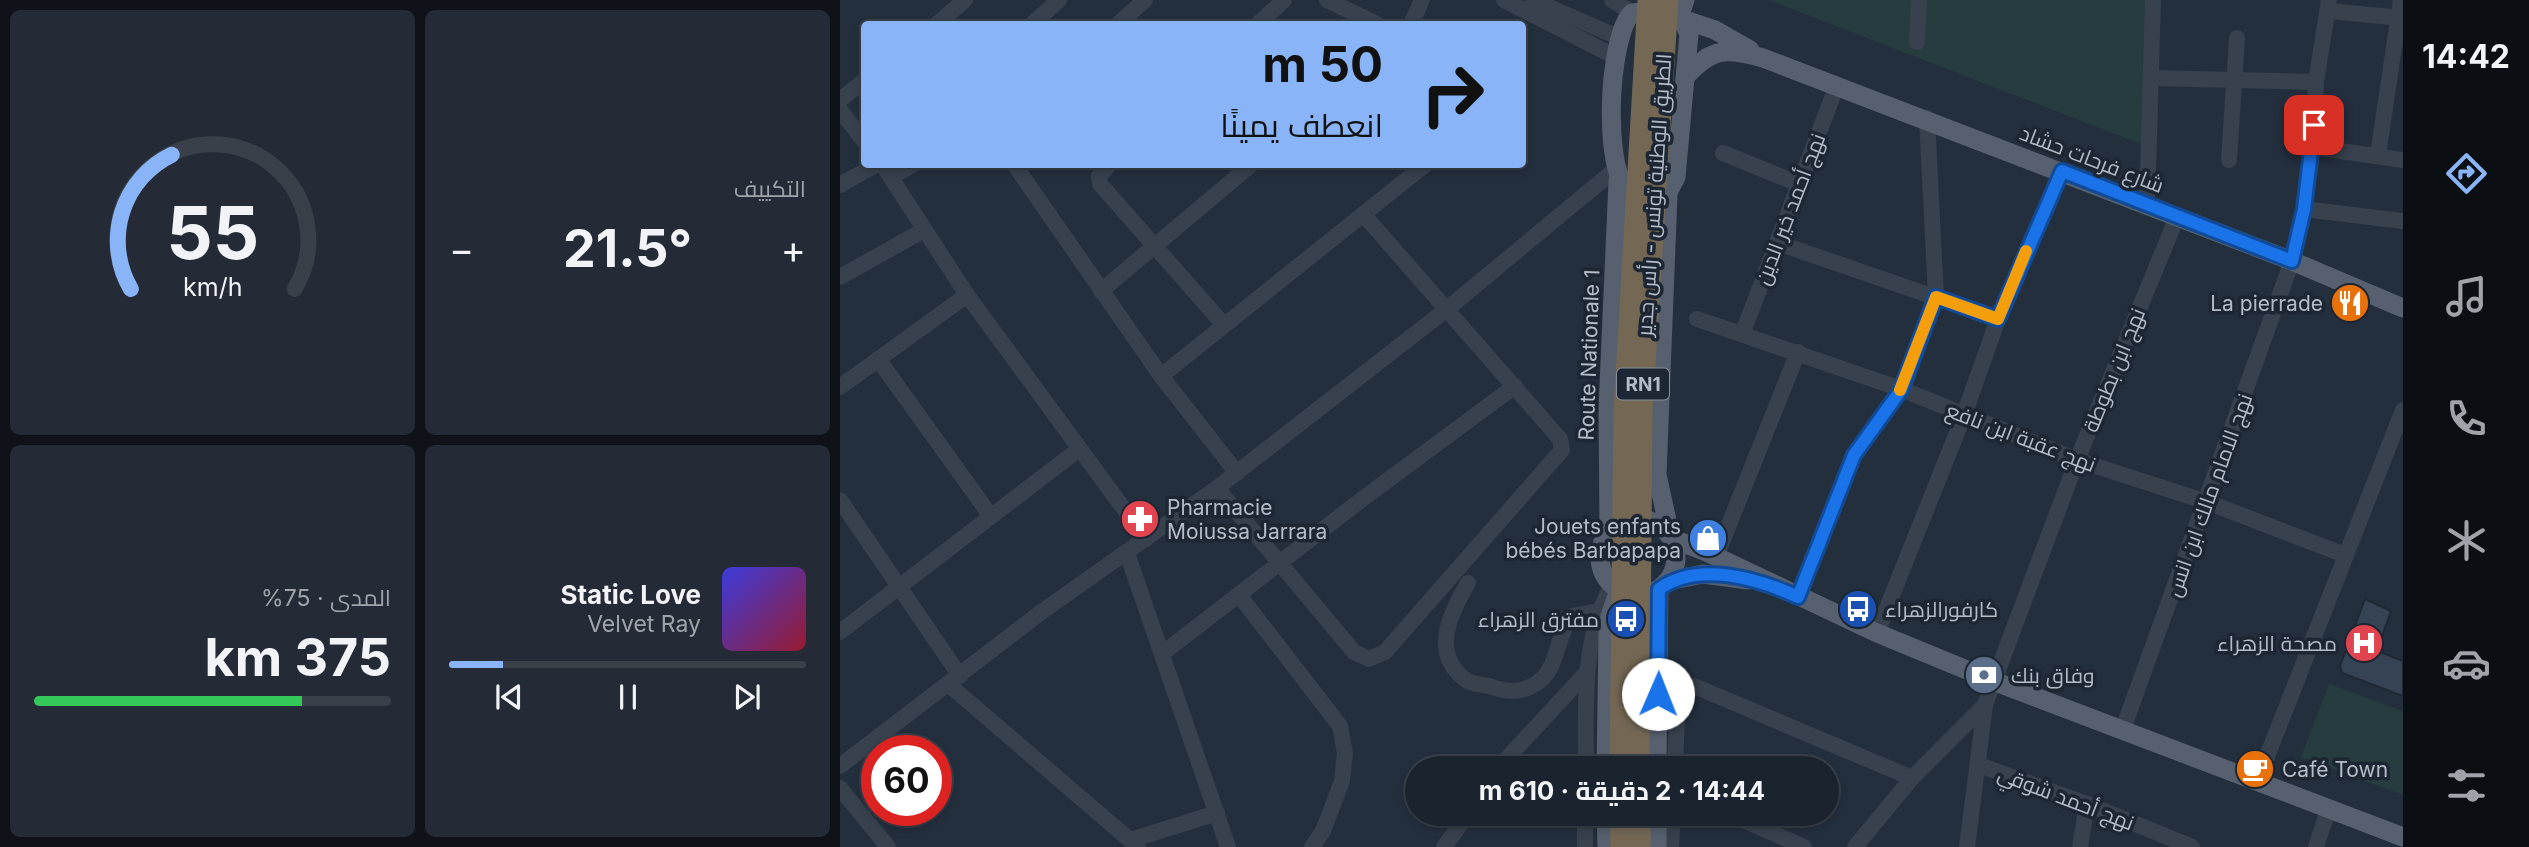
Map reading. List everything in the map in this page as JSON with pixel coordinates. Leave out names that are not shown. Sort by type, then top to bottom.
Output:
[{"type":"highway","name":"الطريق الوطنية تونس - رأس جدير","points":[[1621,756],[1625,410],[1637,4]]},
{"type":"highway","name":"الطريق الوطنية تونس - رأس جدير","points":[[1639,756],[1641,411],[1678,9]]},
{"type":"highway","points":[[1621,826],[1622,847]]},
{"type":"highway","points":[[1639,826],[1639,847]]},
{"type":"main road","name":"Route Nationale 1","points":[[1609,532],[1608,409],[1617,175],[1613,113],[1616,57],[1620,38],[1626,19],[1637,4]]},
{"type":"main road","points":[[1637,4],[1652,11],[1678,9],[1763,58]]},
{"type":"main road","points":[[1617,175],[1627,194],[1640,202],[1657,202],[1668,195],[1677,169],[1689,34],[1678,9]]},
{"type":"main road","points":[[1686,76],[1704,58],[1720,51],[1763,58]]},
{"type":"main road","name":"شارع فرحات حشاد","points":[[1763,58],[1927,118],[2292,261],[2403,308]]},
{"type":"main road","name":"RN1","points":[[1663,585],[1676,561],[1657,475],[1668,195]]},
{"type":"main road","points":[[1609,532],[1619,523],[1647,519],[1660,525],[1671,537],[1877,633],[1996,682],[2403,837]]},
{"type":"main road","name":"RN1","points":[[1609,532],[1600,559],[1616,587]]},
{"type":"main road","points":[[1606,756],[1608,634],[1616,587],[1639,595],[1697,574],[1715,574],[1773,586]]},
{"type":"main road","points":[[1657,756],[1663,585]]},
{"type":"main road","points":[[1606,826],[1606,847]]},
{"type":"main road","points":[[1657,826],[1657,847]]},
{"type":"street","points":[[940,21],[965,0]]},
{"type":"street","points":[[1035,21],[1059,0]]},
{"type":"street","points":[[1121,21],[1144,0]]},
{"type":"street","points":[[1261,21],[1284,0]]},
{"type":"street","points":[[1327,0],[1371,21]]},
{"type":"street","points":[[1412,21],[1422,0]]},
{"type":"street","points":[[1504,0],[1616,57]]},
{"type":"street","points":[[1534,0],[1620,38]]},
{"type":"street","points":[[1612,0],[1637,4]]},
{"type":"street","points":[[1917,42],[1919,0]]},
{"type":"street","points":[[2147,204],[2152,0]]},
{"type":"street","points":[[2378,155],[2401,18],[2401,0]]},
{"type":"street","points":[[2329,5],[2401,18]]},
{"type":"street","name":"نهج الامام مالك ابن انس","points":[[2123,729],[2292,261],[2304,209],[2313,147],[2316,82],[2329,5]]},
{"type":"street","points":[[2229,160],[2237,38]]},
{"type":"street","points":[[2151,78],[2316,82]]},
{"type":"street","points":[[840,100],[861,83]]},
{"type":"street","name":"نهج أحمد خير الدين","points":[[1742,332],[1837,85]]},
{"type":"street","points":[[840,110],[861,137]]},
{"type":"street","points":[[1798,597],[1854,455],[1901,390],[1936,297],[1927,118]]},
{"type":"street","points":[[2313,147],[2403,160]]},
{"type":"street","points":[[1723,153],[1799,184]]},
{"type":"street","points":[[1017,168],[1160,376],[1237,473]]},
{"type":"street","points":[[1106,168],[1099,176],[1099,182],[1224,325]]},
{"type":"street","points":[[1101,292],[1247,168]]},
{"type":"street","points":[[1160,376],[1421,168]]},
{"type":"street","points":[[840,185],[883,169],[967,295],[1078,450],[1146,539]]},
{"type":"street","points":[[1877,633],[1964,415],[1998,319],[2062,171]]},
{"type":"street","points":[[840,766],[1040,613],[1127,554],[1237,473],[1617,175]]},
{"type":"street","points":[[2304,209],[2403,221]]},
{"type":"street","points":[[1217,488],[1359,657],[1369,659],[1381,656],[1562,450],[1560,439],[1363,214]]},
{"type":"street","name":"نهج ابن بطوطة","points":[[1985,705],[1996,682],[2077,460],[2177,217]]},
{"type":"street","points":[[840,277],[924,230]]},
{"type":"street","points":[[1778,243],[1998,319]]},
{"type":"street","points":[[840,387],[967,295]]},
{"type":"street","name":"نهج عقبة ابن نافع","points":[[1697,319],[1798,352],[2077,460],[2207,502],[2345,555]]},
{"type":"street","points":[[1716,557],[1798,352]]},
{"type":"street","points":[[877,359],[990,515]]},
{"type":"street","points":[[1163,653],[1515,386]]},
{"type":"street","points":[[2257,782],[2403,410]]},
{"type":"street","points":[[840,632],[1078,450]]},
{"type":"street","points":[[840,500],[900,587],[954,680],[1135,843],[1217,813]]},
{"type":"street","points":[[1127,554],[1228,847]]},
{"type":"street","points":[[1468,583],[1447,622],[1446,646],[1452,667],[1468,682],[1508,692],[1526,690],[1543,678],[1554,659],[1565,624],[1572,616],[1598,611]]},
{"type":"street","points":[[1586,756],[1586,673],[1598,611],[1616,587]]},
{"type":"street","points":[[1239,595],[1340,726],[1345,753],[1342,781],[1323,831],[1312,847]]},
{"type":"street","points":[[1509,756],[1586,673]]},
{"type":"street","points":[[1675,756],[1678,694],[1686,687],[1694,686],[1912,778]]},
{"type":"street","points":[[1967,847],[1985,705]]},
{"type":"street","points":[[1855,847],[1912,778],[1985,705]]},
{"type":"street","name":"نهج أحمد شوقي","points":[[1979,765],[2087,804],[2192,847]]},
{"type":"street","points":[[840,788],[888,847]]},
{"type":"street","points":[[2080,847],[2087,804]]},
{"type":"street","points":[[2316,847],[2328,810]]},
{"type":"street","points":[[1444,847],[1459,826]]},
{"type":"street","points":[[1585,826],[1585,847]]},
{"type":"street","points":[[1671,847],[1672,826]]},
{"type":"street","points":[[1757,826],[1804,847]]},
{"type":"green space","points":[[1769,0],[2149,0],[2146,146]]},
{"type":"green space","points":[[2329,684],[2403,711],[2403,795],[2301,757]]},
{"type":"building","name":"مصحة الزهراء","points":[[2365,599],[2391,611],[2377,651],[2403,661],[2403,696],[2342,673],[2340,666]]},
{"type":"slow traffic","points":[[1900,390],[1936,297],[1998,319],[2026,251]]},
{"type":"place","name":"La pierrade","points":[[2350,303]]},
{"type":"place","name":"Pharmacie Moiussa Jarrara","points":[[1140,519]]},
{"type":"place","name":"Jouets enfants bébés Barbapapa","points":[[1708,538]]},
{"type":"place","name":"كارفورالزهراء","points":[[1858,609]]},
{"type":"place","name":"مفترق الزهراء","points":[[1626,619]]},
{"type":"place","name":"مصحة الزهراء","points":[[2364,643]]},
{"type":"place","name":"وفاق بنك","points":[[1984,675]]},
{"type":"place","name":"Café Town","points":[[2255,769]]},
{"type":"route","points":[[1658,694],[1659,589],[1668,581],[1697,574],[1715,574],[1773,586],[1798,597],[1854,455],[1901,390],[1936,297],[1998,319],[2062,171],[2292,261],[2304,209],[2314,125]]}]
